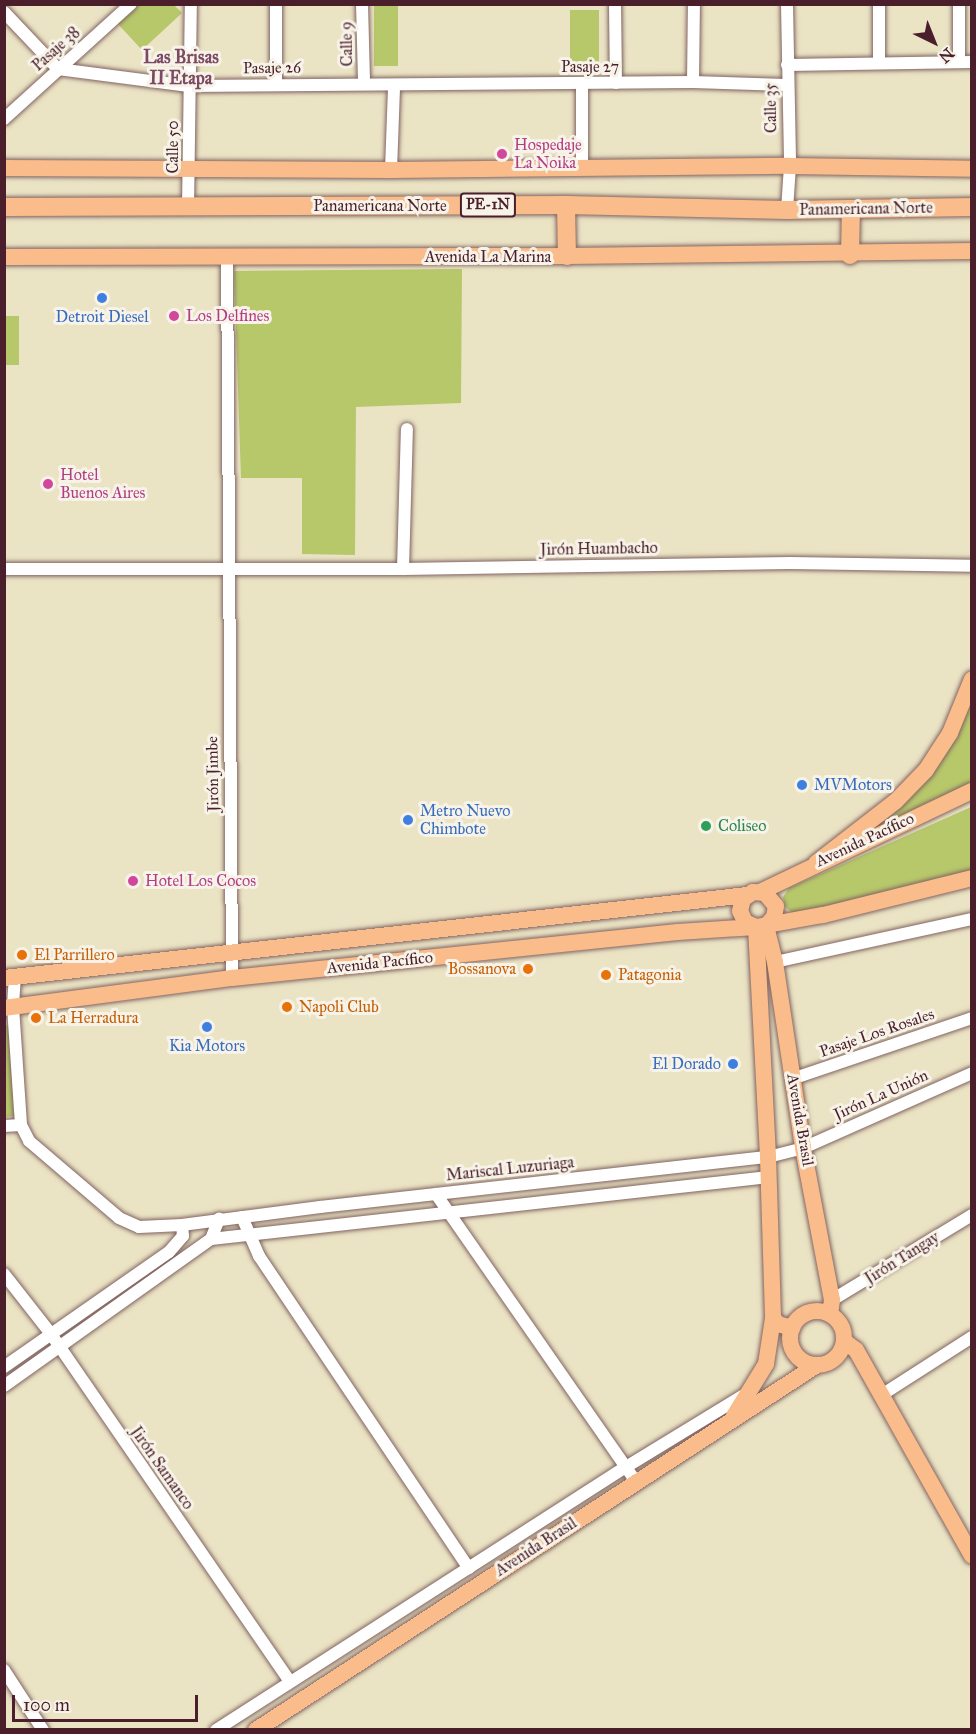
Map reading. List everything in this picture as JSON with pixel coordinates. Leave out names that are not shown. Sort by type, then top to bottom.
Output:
[{"type":"highway","name":"Panamericana Norte","points":[[4,207],[566,205],[787,210],[972,207]]},
{"type":"highway","points":[[566,205],[567,256]]},
{"type":"highway","points":[[850,255],[851,209]]},
{"type":"main road","points":[[4,168],[391,170],[790,166],[972,170]]},
{"type":"main road","name":"Avenida La Marina","points":[[4,257],[850,255],[972,251]]},
{"type":"main road","points":[[816,863],[896,801],[926,770],[950,733],[972,679]]},
{"type":"main road","name":"Avenida Pacífico","points":[[10,977],[754,893],[972,791]]},
{"type":"main road","name":"Avenida Pacífico","points":[[9,1008],[232,978],[678,932],[761,926],[835,912],[972,878]]},
{"type":"main road","points":[[754,893],[770,896],[776,906],[774,917],[761,926],[745,922],[740,911],[754,893]]},
{"type":"main road","points":[[761,926],[772,1318],[766,1364]]},
{"type":"main road","name":"Avenida Brasil","points":[[761,926],[775,962],[803,1148],[831,1307]]},
{"type":"main road","points":[[730,1422],[766,1364],[804,1314],[831,1307],[839,1322],[844,1341],[856,1350],[972,1556]]},
{"type":"main road","points":[[772,1318],[791,1332],[792,1347],[799,1358],[817,1365],[835,1358],[844,1341]]},
{"type":"main road","name":"Avenida Brasil","points":[[256,1730],[817,1365]]},
{"type":"street","name":"Pasaje 38","points":[[4,119],[131,4]]},
{"type":"street","name":"Calle 50","points":[[188,208],[191,4]]},
{"type":"street","points":[[276,4],[276,85]]},
{"type":"street","name":"Calle 9","points":[[362,4],[364,83]]},
{"type":"street","points":[[615,4],[616,83]]},
{"type":"street","points":[[693,82],[694,4]]},
{"type":"street","name":"Calle 35","points":[[787,4],[786,85],[790,166],[787,210]]},
{"type":"street","points":[[879,4],[879,62]]},
{"type":"street","points":[[788,65],[965,62],[958,4]]},
{"type":"street","points":[[4,12],[58,69]]},
{"type":"street","name":"Pasaje 26","points":[[58,69],[189,87],[364,83],[394,87]]},
{"type":"street","name":"Pasaje 27","points":[[394,87],[693,82],[786,85]]},
{"type":"street","points":[[582,84],[582,167]]},
{"type":"street","points":[[391,170],[394,87]]},
{"type":"street","name":"Jirón Jimbe","points":[[227,258],[227,568],[232,978]]},
{"type":"street","points":[[404,569],[407,429]]},
{"type":"street","name":"Jirón Huambacho","points":[[4,569],[404,569],[790,563],[972,566]]},
{"type":"street","points":[[775,962],[972,919]]},
{"type":"street","points":[[4,1126],[21,1125],[9,1008],[10,977]]},
{"type":"street","name":"Pasaje Los Rosales","points":[[792,1078],[972,1018]]},
{"type":"street","name":"Jirón La Unión","points":[[803,1148],[972,1073]]},
{"type":"street","name":"Mariscal Luzuriaga","points":[[21,1125],[29,1141],[119,1218],[139,1227],[182,1225],[768,1157],[803,1148]]},
{"type":"street","points":[[4,1386],[211,1239],[769,1177]]},
{"type":"street","points":[[436,1194],[636,1482]]},
{"type":"street","name":"Jirón Tangay","points":[[831,1307],[972,1215]]},
{"type":"street","points":[[242,1217],[259,1256],[469,1568]]},
{"type":"street","points":[[211,1239],[219,1219]]},
{"type":"street","points":[[4,1367],[169,1251],[183,1236],[182,1225]]},
{"type":"street","name":"Jirón Samanco","points":[[4,1274],[51,1334],[290,1682]]},
{"type":"street","points":[[880,1396],[972,1337]]},
{"type":"street","points":[[216,1730],[626,1467],[748,1392]]},
{"type":"street","points":[[4,1670],[43,1730]]},
{"type":"green space","points":[[137,5],[174,5],[182,13],[142,50],[117,23]]},
{"type":"green space","points":[[374,5],[398,5],[398,66],[374,66]]},
{"type":"green space","points":[[570,10],[599,10],[599,68],[570,68]]},
{"type":"green space","points":[[462,269],[461,403],[356,407],[355,555],[302,554],[302,478],[241,478],[234,271]]},
{"type":"green space","points":[[5,316],[19,316],[19,365],[5,365]]},
{"type":"green space","points":[[971,694],[971,783],[877,827],[877,825]]},
{"type":"green space","points":[[971,807],[971,873],[794,914],[785,907],[783,897],[789,888]]},
{"type":"green space","points":[[9,1025],[19,1115],[5,1117],[4,1026]]},
{"type":"place","name":"Hospedaje La Noika","points":[[502,154]]},
{"type":"place","name":"Detroit Diesel","points":[[102,298]]},
{"type":"place","name":"Los Delfines","points":[[174,316]]},
{"type":"place","name":"Hotel Buenos Aires","points":[[48,484]]},
{"type":"place","name":"MVMotors","points":[[802,785]]},
{"type":"place","name":"Metro Nuevo Chimbote","points":[[408,820]]},
{"type":"place","name":"Coliseo","points":[[706,826]]},
{"type":"place","name":"Hotel Los Cocos","points":[[133,881]]},
{"type":"place","name":"El Parrillero","points":[[22,955]]},
{"type":"place","name":"Bossanova","points":[[528,969]]},
{"type":"place","name":"Patagonia","points":[[606,975]]},
{"type":"place","name":"Napoli Club","points":[[287,1007]]},
{"type":"place","name":"La Herradura","points":[[36,1018]]},
{"type":"place","name":"Kia Motors","points":[[207,1027]]},
{"type":"place","name":"El Dorado","points":[[733,1064]]},
{"type":"district","name":"Las Brisas II Etapa","points":[[181,68]]}]
